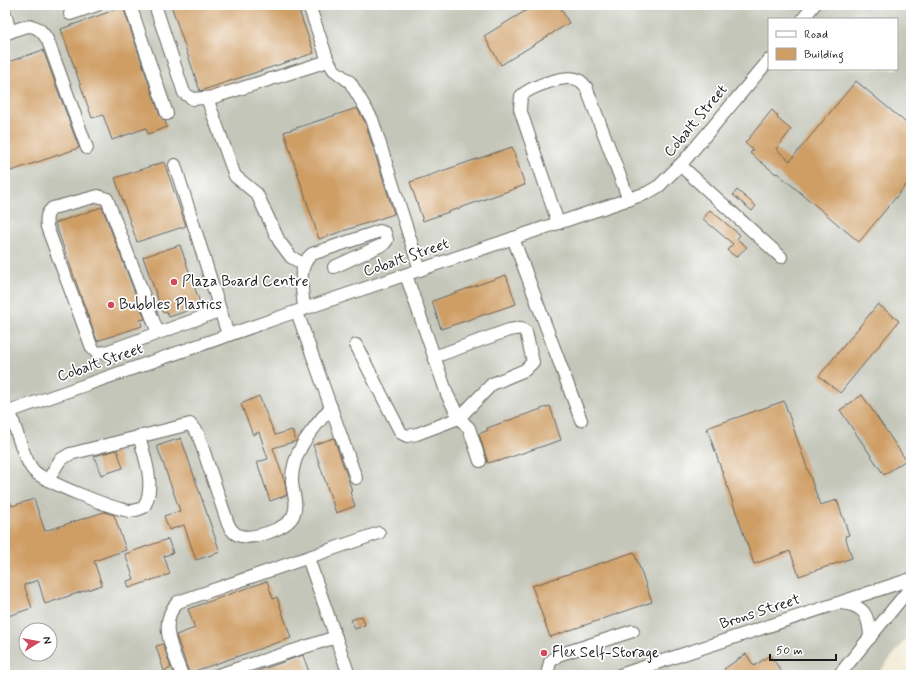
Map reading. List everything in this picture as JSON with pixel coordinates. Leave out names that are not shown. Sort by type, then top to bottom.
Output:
[{"type":"street","points":[[70,14],[97,5]]},
{"type":"street","points":[[130,5],[167,114]]},
{"type":"street","points":[[155,5],[184,94],[193,99],[207,98],[328,61]]},
{"type":"street","points":[[309,5],[328,61],[334,70],[350,82],[372,119],[420,270]]},
{"type":"street","points":[[804,18],[814,5]]},
{"type":"street","points":[[5,13],[8,33],[34,25],[41,30],[46,37],[87,148]]},
{"type":"street","name":"Cobalt Street","points":[[8,413],[300,310],[647,193],[659,186],[680,165],[768,61]]},
{"type":"street","points":[[558,223],[520,108],[521,96],[526,91],[535,87],[566,78],[575,78],[586,87],[629,200]]},
{"type":"street","points":[[207,98],[235,176],[257,194],[279,241],[291,256],[303,264]]},
{"type":"street","points":[[175,165],[228,335]]},
{"type":"street","points":[[680,165],[781,257]]},
{"type":"street","points":[[158,333],[107,199],[98,196],[54,208],[48,212],[46,218],[47,226],[93,351],[100,353],[158,333],[220,311]]},
{"type":"street","points":[[334,267],[384,244],[388,240],[385,233],[380,231],[312,254],[303,264],[300,310],[356,478]]},
{"type":"street","points":[[513,238],[581,420]]},
{"type":"street","points":[[406,275],[447,394],[459,418],[469,428],[480,461]]},
{"type":"street","points":[[356,345],[401,433],[406,436],[417,434],[459,418],[492,384],[525,370],[532,364],[533,359],[526,332],[521,328],[509,330],[434,357]]},
{"type":"street","points":[[48,480],[60,460],[70,454],[187,424],[194,427],[198,434],[228,524],[233,532],[240,536],[250,537],[281,528],[288,524],[293,516],[296,504],[293,490],[293,468],[297,455],[303,442],[331,406]]},
{"type":"street","points":[[8,413],[21,445],[34,471],[48,480],[130,511],[144,507],[149,496],[147,466],[139,436]]},
{"type":"street","points":[[182,675],[168,630],[167,620],[170,610],[178,602],[379,533]]},
{"type":"street","points":[[308,558],[349,675]]},
{"type":"street","name":"Brons Street","points":[[620,675],[911,579]]},
{"type":"street","points":[[839,675],[911,587]]},
{"type":"street","points":[[838,603],[853,604],[864,612],[869,622],[870,638]]},
{"type":"street","points":[[547,675],[550,662],[558,655],[633,631]]},
{"type":"street","points":[[218,675],[336,637]]},
{"type":"shaded area","points":[[5,5],[911,5],[911,633],[877,675],[5,675]]},
{"type":"building","points":[[171,5],[297,5],[314,53],[200,91]]},
{"type":"building","points":[[535,5],[559,5],[569,23],[501,65],[484,36]]},
{"type":"building","points":[[123,7],[160,116],[165,121],[167,127],[148,134],[146,128],[112,140],[103,115],[92,118],[61,29]]},
{"type":"building","points":[[43,50],[79,148],[5,173],[5,63]]},
{"type":"building","points":[[856,81],[911,127],[911,179],[859,242],[777,173],[776,174],[750,153],[753,150],[745,143],[772,110],[778,116],[777,118],[791,130],[776,149],[790,161]]},
{"type":"building","points":[[357,108],[365,122],[394,214],[319,239],[284,132]]},
{"type":"building","points":[[512,147],[525,185],[423,221],[410,182]]},
{"type":"building","points":[[164,162],[186,226],[137,242],[115,178]]},
{"type":"building","points":[[737,190],[756,206],[752,211],[733,195]]},
{"type":"building","points":[[102,207],[145,319],[140,320],[142,326],[97,341],[55,223]]},
{"type":"building","points":[[710,210],[740,235],[737,239],[747,247],[736,257],[727,250],[733,244],[703,219]]},
{"type":"building","points":[[180,245],[201,306],[169,317],[167,312],[163,313],[143,257]]},
{"type":"building","points":[[506,275],[516,304],[441,329],[432,301]]},
{"type":"building","points":[[878,304],[899,321],[840,393],[819,376]]},
{"type":"building","points":[[862,395],[906,460],[884,475],[840,410]]},
{"type":"building","points":[[259,396],[275,435],[292,430],[296,441],[273,448],[285,483],[287,495],[270,501],[257,462],[268,459],[259,432],[253,435],[241,404]]},
{"type":"building","points":[[784,401],[820,505],[837,500],[849,535],[845,536],[852,558],[799,576],[790,551],[754,564],[707,428]]},
{"type":"building","points":[[550,406],[561,440],[499,461],[488,463],[479,434],[488,430],[487,428]]},
{"type":"building","points":[[181,438],[220,552],[196,560],[184,525],[169,530],[164,516],[180,511],[157,446]]},
{"type":"building","points":[[334,438],[352,491],[350,492],[355,506],[336,513],[313,445]]},
{"type":"building","points":[[117,450],[123,468],[101,475],[94,456]]},
{"type":"building","points":[[5,489],[12,506],[34,499],[45,531],[104,512],[114,515],[126,550],[94,561],[102,585],[45,604],[38,580],[24,585],[32,608],[5,617]]},
{"type":"building","points":[[168,539],[173,553],[164,556],[170,574],[129,588],[127,581],[134,579],[125,554]]},
{"type":"building","points":[[634,552],[652,602],[550,637],[532,586]]},
{"type":"building","points":[[267,581],[273,599],[277,597],[291,638],[189,673],[176,635],[195,628],[188,609]]},
{"type":"building","points":[[362,616],[365,625],[355,629],[351,620]]},
{"type":"building","points":[[163,644],[171,668],[164,671],[156,646]]},
{"type":"building","points":[[746,654],[754,666],[770,655],[784,675],[728,675],[724,669]]},
{"type":"building","points":[[303,655],[310,675],[249,675],[249,674]]},
{"type":"place","name":"Plaza Board Centre","points":[[174,282]]},
{"type":"place","name":"Bubbles Plastics","points":[[111,305]]},
{"type":"place","name":"Flex Self-Storage","points":[[544,653]]}]
